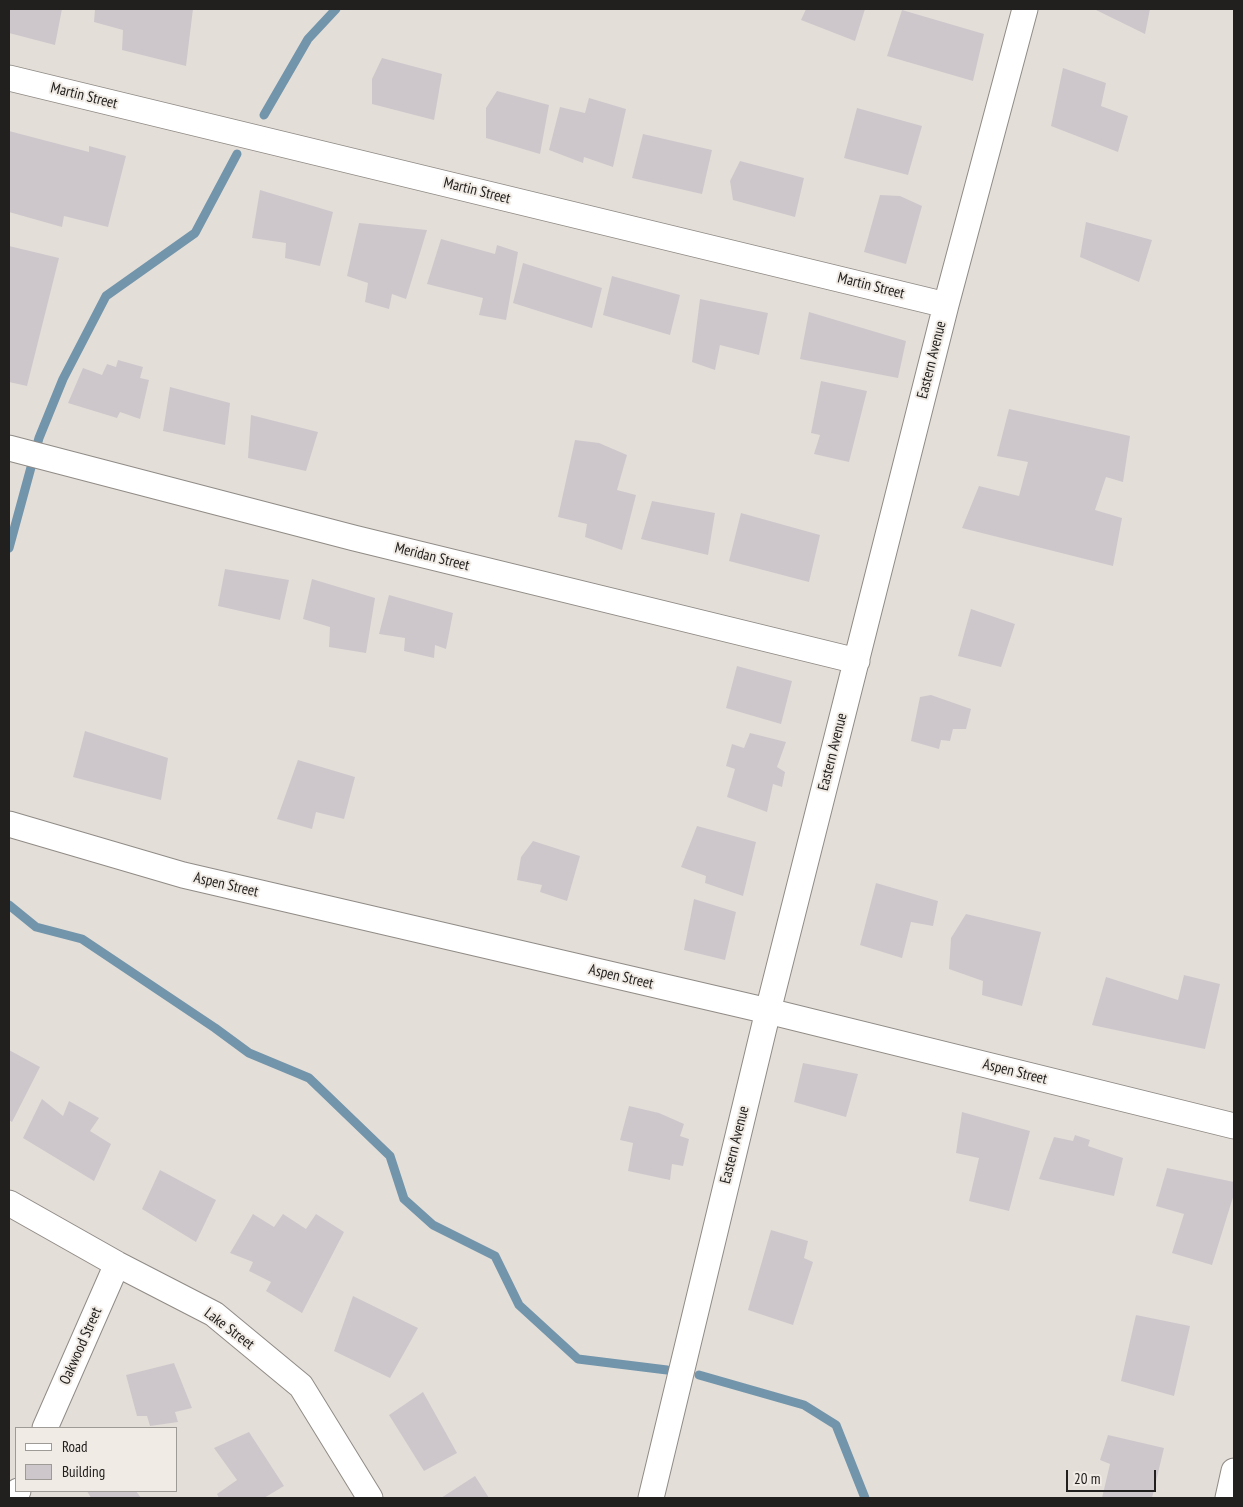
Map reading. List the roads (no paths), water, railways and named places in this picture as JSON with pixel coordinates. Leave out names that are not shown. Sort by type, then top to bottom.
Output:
[{"type":"street","name":"Eastern Avenue","points":[[650,1498],[768,1011],[946,305],[1025,9]]},
{"type":"street","name":"Martin Street","points":[[9,78],[946,305]]},
{"type":"street","name":"Meridan Street","points":[[9,448],[56,462],[354,538],[857,660]]},
{"type":"street","name":"Aspen Street","points":[[9,824],[184,875],[768,1011],[1234,1126]]},
{"type":"street","name":"Lake Street","points":[[9,1203],[117,1264],[214,1314],[301,1386],[370,1498]]},
{"type":"street","name":"Oakwood Street","points":[[45,1427],[117,1264]]},
{"type":"street","points":[[1228,1498],[1234,1471]]},
{"type":"waterway","points":[[264,115],[308,39],[336,9]]},
{"type":"waterway","points":[[9,548],[39,438],[63,379],[106,296],[195,233],[237,154]]},
{"type":"waterway","points":[[9,905],[36,927],[82,939],[249,1053],[309,1078],[390,1156],[404,1199],[433,1225],[495,1256],[519,1305],[578,1359],[667,1370]]},
{"type":"waterway","points":[[699,1375],[804,1405],[836,1425],[865,1498]]}]
